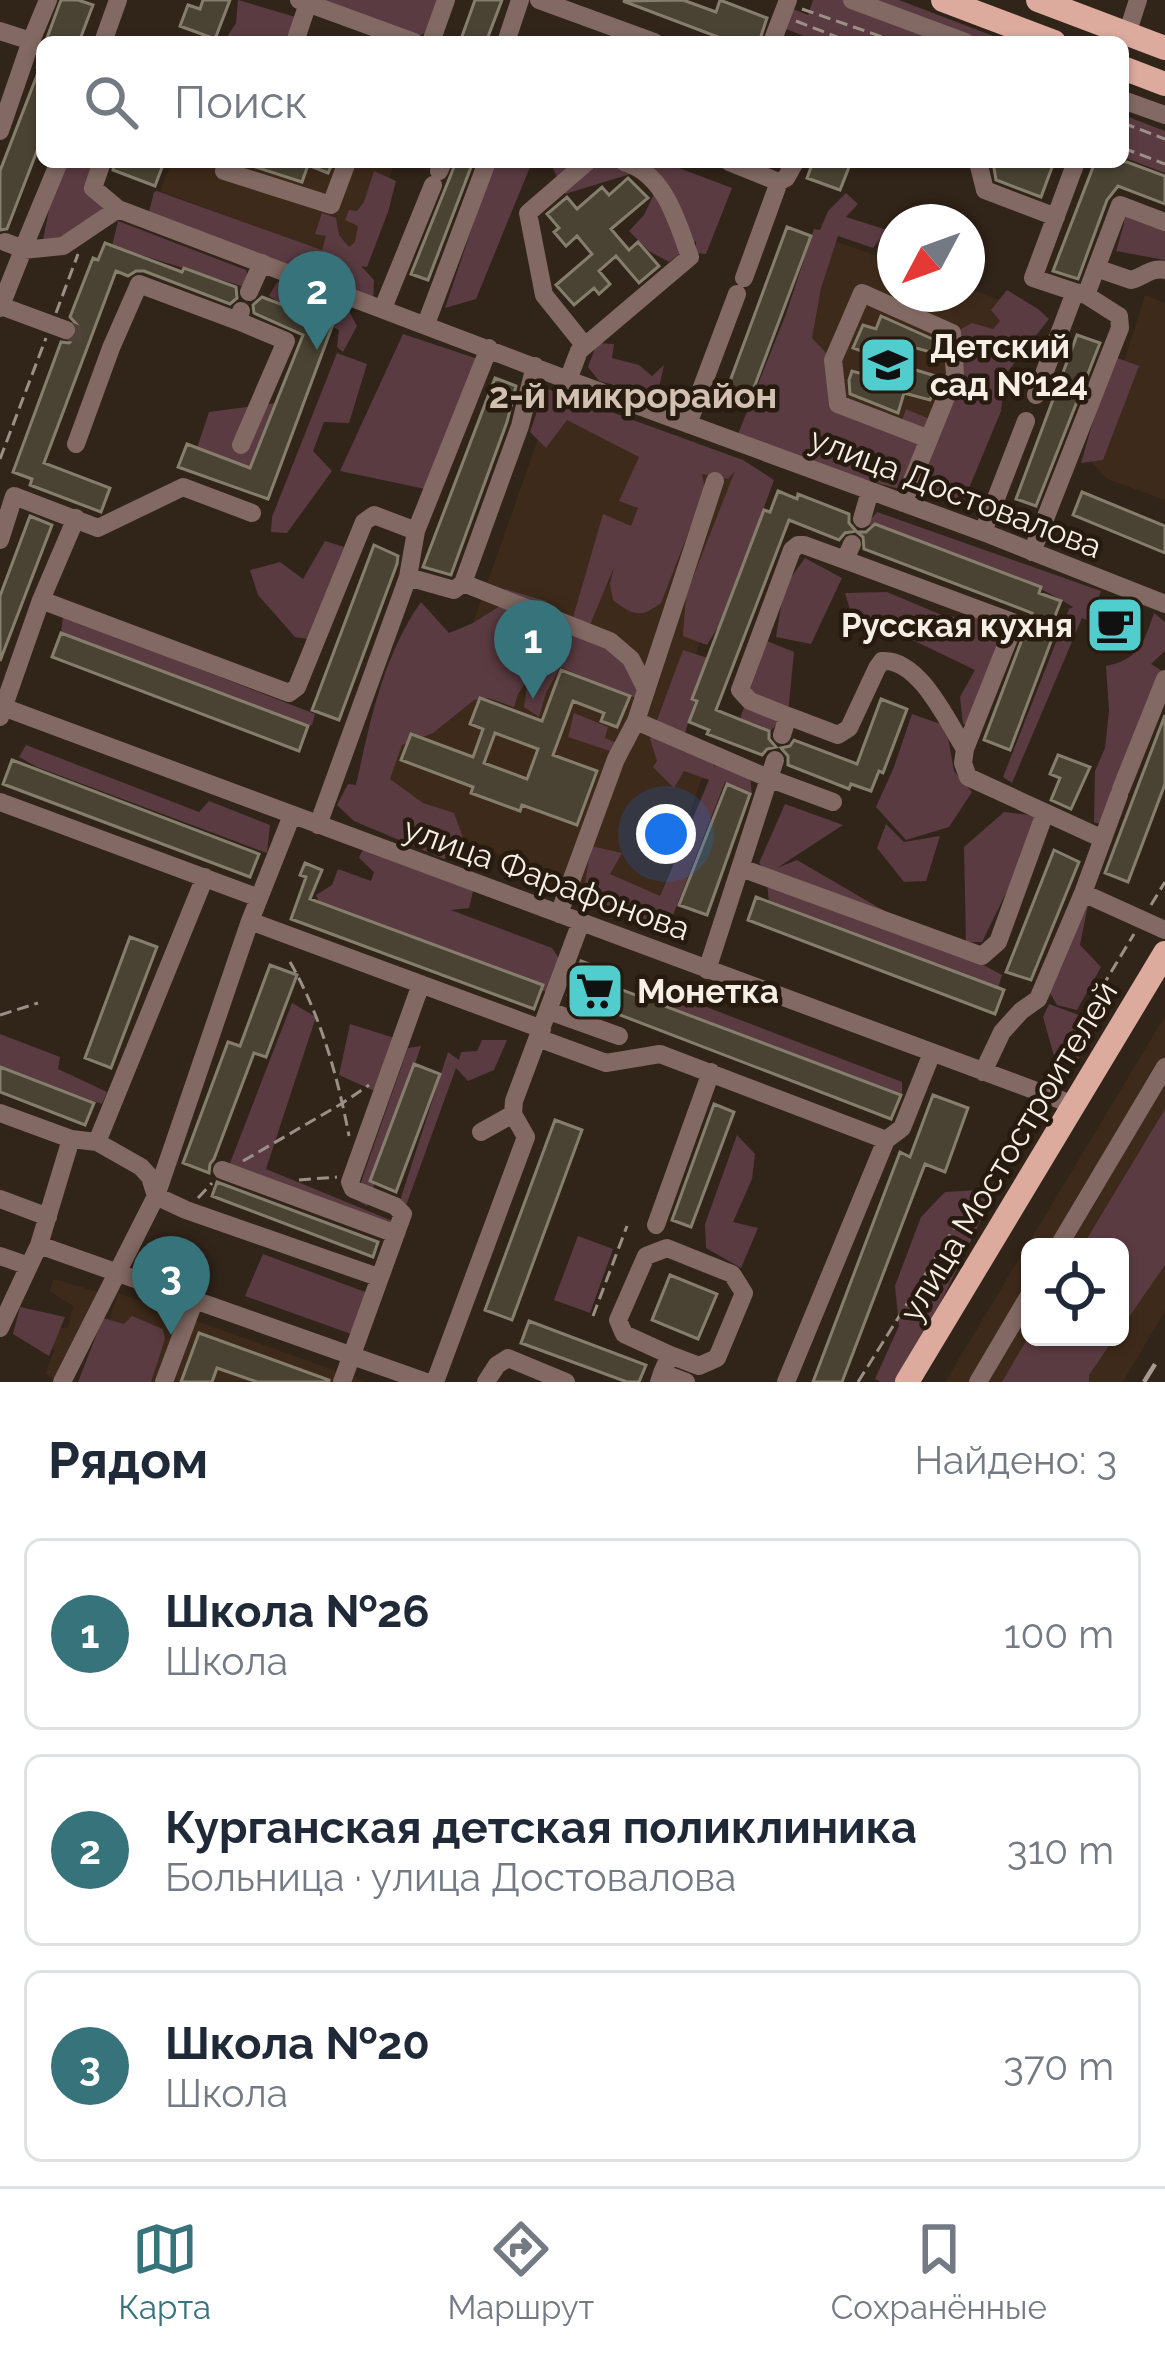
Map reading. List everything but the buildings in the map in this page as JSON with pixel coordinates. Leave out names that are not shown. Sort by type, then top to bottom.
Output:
[{"type":"main road","points":[[1038,0],[1165,48]]},
{"type":"main road","points":[[958,3],[1039,36]]},
{"type":"main road","points":[[1129,70],[1165,84]]},
{"type":"main road","name":"улица Мостостроителей","points":[[907,1382],[1165,953]]},
{"type":"street","points":[[0,131],[48,0]]},
{"type":"street","points":[[106,36],[118,0]]},
{"type":"street","points":[[433,36],[446,0]]},
{"type":"street","points":[[508,36],[520,0]]},
{"type":"street","points":[[539,0],[638,36]]},
{"type":"street","points":[[852,0],[949,36]]},
{"type":"street","points":[[1127,34],[1138,0]]},
{"type":"street","points":[[296,36],[303,2],[398,36]]},
{"type":"street","points":[[774,36],[785,6]]},
{"type":"street","points":[[0,32],[31,41]]},
{"type":"street","points":[[1129,102],[1165,115]]},
{"type":"street","points":[[4,242],[23,249],[57,168]]},
{"type":"street","points":[[66,330],[0,307],[23,250],[63,246],[118,209],[93,188],[99,168]]},
{"type":"street","points":[[225,168],[331,205],[345,168]]},
{"type":"street","points":[[426,325],[485,168]]},
{"type":"street","points":[[580,168],[528,213],[544,295],[585,346]]},
{"type":"street","points":[[568,380],[580,350],[690,256],[667,196],[640,168]]},
{"type":"street","points":[[743,168],[779,182]]},
{"type":"street","points":[[688,424],[779,182],[792,168]]},
{"type":"street","points":[[980,168],[985,190],[1056,218]]},
{"type":"street","points":[[1032,552],[1120,328],[1119,316],[1080,294],[1033,278],[1074,168]]},
{"type":"street","points":[[383,308],[438,172]]},
{"type":"street","points":[[1036,395],[1120,205],[1165,222]]},
{"type":"street","name":"улица Достовалова","points":[[118,209],[1165,604]]},
{"type":"street","points":[[249,292],[262,262]]},
{"type":"street","points":[[1096,268],[1131,280],[1159,268],[1165,270]]},
{"type":"street","points":[[76,444],[139,284],[240,316],[286,340],[241,445]]},
{"type":"street","points":[[903,503],[929,439],[955,375],[952,333],[862,293],[833,359],[838,404],[929,439]]},
{"type":"street","points":[[90,339],[110,348]]},
{"type":"street","points":[[318,824],[407,577],[416,531],[489,348]]},
{"type":"street","points":[[407,577],[446,590],[463,583],[520,426],[535,366]]},
{"type":"street","points":[[982,532],[1026,421]]},
{"type":"street","points":[[559,914],[616,758],[636,722],[715,481]]},
{"type":"street","points":[[0,540],[7,494],[91,526],[104,527],[183,487],[252,513]]},
{"type":"street","points":[[862,519],[870,490]]},
{"type":"street","points":[[41,600],[289,693],[297,687],[364,522],[374,515],[416,531]]},
{"type":"street","points":[[2,710],[76,518]]},
{"type":"street","points":[[965,748],[924,683],[890,659],[877,668],[849,728],[838,735],[785,726],[740,690],[789,554],[798,545],[849,552],[1015,623],[965,748],[968,777],[1103,839]]},
{"type":"street","points":[[463,583],[610,641],[631,659],[646,689]]},
{"type":"street","points":[[983,1072],[1002,1032],[1038,999],[1165,679]]},
{"type":"street","name":"улица Фарафонова","points":[[2,710],[1073,1105]]},
{"type":"street","points":[[636,722],[772,769],[832,802]]},
{"type":"street","points":[[707,970],[772,769]]},
{"type":"street","points":[[0,802],[259,898]]},
{"type":"street","points":[[741,868],[982,956],[998,942],[1045,813]]},
{"type":"street","points":[[62,1382],[156,1196],[250,921],[292,815]]},
{"type":"street","points":[[98,1142],[205,878]]},
{"type":"street","points":[[1083,893],[1165,930]]},
{"type":"street","points":[[250,921],[543,1026],[619,1036]]},
{"type":"street","points":[[39,1245],[430,1382],[526,1137],[513,1114],[514,1101],[581,922]]},
{"type":"street","points":[[342,1382],[403,1214],[353,1190],[353,1170],[421,984]]},
{"type":"street","points":[[543,1026],[606,1064],[660,1054],[886,1140]]},
{"type":"street","points":[[786,1382],[886,1140],[902,1129],[932,1053]]},
{"type":"street","points":[[1063,1238],[1165,1067]]},
{"type":"street","points":[[656,1226],[711,1072]]},
{"type":"street","points":[[0,1113],[71,1139],[98,1142],[141,1167],[156,1196],[186,1210],[378,1277]]},
{"type":"street","points":[[481,1132],[513,1114]]},
{"type":"street","points":[[0,1328],[39,1245],[71,1139]]},
{"type":"street","points":[[222,1170],[396,1234]]},
{"type":"street","points":[[0,1199],[48,1217]]},
{"type":"street","points":[[664,1370],[699,1366],[717,1358],[743,1293],[732,1274],[667,1248],[646,1256],[618,1320],[624,1334],[664,1370],[686,1382]]},
{"type":"street","points":[[0,1256],[29,1266]]},
{"type":"street","points":[[164,1382],[195,1299]]},
{"type":"street","points":[[978,1382],[1021,1309]]},
{"type":"street","points":[[486,1382],[508,1358],[566,1382]]},
{"type":"path","points":[[785,6],[839,36]]},
{"type":"path","points":[[785,6],[878,36]]},
{"type":"path","points":[[1129,124],[1165,139]]},
{"type":"path","points":[[1129,150],[1165,164]]},
{"type":"path","points":[[858,1382],[1165,882]]},
{"type":"path","points":[[269,1187],[353,1170],[343,1103],[307,992],[290,962]]},
{"type":"path","points":[[0,1015],[38,1003]]},
{"type":"path","points":[[186,1210],[222,1170],[343,1103],[390,1070]]},
{"type":"path","points":[[592,1316],[627,1226]]},
{"type":"shaded area","points":[[238,0],[299,18],[294,36],[228,36],[236,23]]},
{"type":"shaded area","points":[[312,0],[437,0],[425,33],[410,36]]},
{"type":"shaded area","points":[[813,0],[899,0],[993,36],[804,36],[786,29],[793,9],[808,15]]},
{"type":"shaded area","points":[[1129,117],[1165,131],[1165,173],[1129,159]]},
{"type":"shaded area","points":[[62,168],[96,168],[86,191],[111,216],[40,255]]},
{"type":"shaded area","points":[[170,168],[393,168],[357,264],[160,191]]},
{"type":"shaded area","points":[[492,168],[530,168],[476,299],[445,308]]},
{"type":"shaded area","points":[[553,168],[679,168],[732,188],[706,254],[696,253],[696,241],[669,262],[629,231],[644,215],[659,183],[634,173],[565,194]]},
{"type":"shaded area","points":[[374,171],[396,181],[367,267],[361,266],[374,280],[373,303],[147,220],[157,191],[322,250],[326,236],[315,234],[322,213],[336,218],[339,235],[349,247],[358,226],[345,220],[349,210],[357,211],[364,202]]},
{"type":"shaded area","points":[[846,193],[858,204],[846,217],[877,227],[873,248],[838,236],[821,288],[812,338],[831,358],[831,409],[898,431],[906,409],[932,420],[946,389],[947,337],[972,323],[993,329],[1000,321],[991,310],[1007,290],[1049,319],[1005,375],[1001,411],[962,505],[939,498],[939,494],[936,499],[734,444],[814,229],[820,230],[828,211]]},
{"type":"shaded area","points":[[1124,206],[1165,223],[1165,260],[1116,251]]},
{"type":"shaded area","points":[[118,221],[246,270],[251,289],[112,246]]},
{"type":"shaded area","name":"Детский сад №124","points":[[823,237],[877,256],[877,312],[985,312],[985,294],[1020,307],[949,494],[757,422]]},
{"type":"shaded area","points":[[277,282],[349,311],[357,326],[343,352],[337,347],[339,330],[269,296]]},
{"type":"shaded area","points":[[1145,295],[1165,303],[1165,500],[1107,479],[1092,463]]},
{"type":"shaded area","points":[[403,334],[478,359],[430,490],[340,471]]},
{"type":"shaded area","points":[[597,343],[614,344],[612,358],[639,365],[652,376],[664,365],[657,397],[599,381],[588,367]]},
{"type":"shaded area","points":[[337,353],[367,364],[349,423],[324,422],[313,451],[332,471],[287,533],[271,532],[272,517]]},
{"type":"shaded area","points":[[1112,356],[1139,366],[1103,460],[1081,463]]},
{"type":"shaded area","points":[[545,388],[743,460],[774,480],[723,619],[707,645],[683,636],[686,595],[735,471],[728,479],[702,474],[705,490],[661,603],[636,613],[613,600],[614,567],[587,632],[622,648],[643,698],[616,753],[568,737],[574,713],[608,727],[605,738],[619,744],[636,698],[560,667],[539,717],[524,707],[528,679],[514,707],[488,698],[474,700],[433,733],[402,745],[390,779],[423,803],[454,813],[465,843],[444,859],[354,821],[337,805],[348,784],[356,785],[380,690],[408,623],[421,602],[449,633],[505,603],[505,589],[546,601],[549,633],[557,616],[572,621],[603,514],[631,526],[638,508],[619,501],[639,457],[567,420],[546,448],[530,432]]},
{"type":"shaded area","points":[[552,399],[759,473],[663,748],[707,764],[655,910],[350,802],[410,631],[464,649]]},
{"type":"shaded area","points":[[277,403],[250,468],[197,448],[209,412]]},
{"type":"shaded area","points":[[877,512],[1101,591],[1090,622],[1082,618],[1012,783],[1003,777],[1073,607],[998,570],[867,524]]},
{"type":"shaded area","points":[[325,541],[344,547],[308,639],[295,637],[258,595],[250,570],[280,562],[303,579]]},
{"type":"shaded area","points":[[805,558],[842,578],[811,644],[776,637],[784,587]]},
{"type":"shaded area","points":[[887,592],[944,616],[978,618],[1016,634],[978,727],[963,724],[960,697],[975,670],[850,610],[845,593]]},
{"type":"shaded area","points":[[1154,613],[1165,622],[1165,651],[1151,664],[1162,671],[1105,826],[1094,822],[1095,771],[1105,748],[1109,711],[1106,666],[1139,648]]},
{"type":"shaded area","points":[[63,616],[315,714],[312,725],[61,633]]},
{"type":"shaded area","points":[[767,641],[794,652],[788,714],[770,731],[740,719]]},
{"type":"shaded area","points":[[683,650],[708,658],[685,733],[716,757],[714,768],[717,762],[750,775],[752,795],[725,782],[668,928],[583,896],[591,846],[622,853],[610,874],[660,896],[709,780],[684,771],[674,788],[653,767],[657,761],[650,739]]},
{"type":"shaded area","points":[[912,714],[946,726],[954,771],[972,792],[949,827],[906,840],[876,807]]},
{"type":"shaded area","points":[[26,745],[199,812],[209,801],[270,825],[267,853],[37,767],[19,757]]},
{"type":"shaded area","points":[[785,804],[843,825],[777,868],[797,860],[1002,975],[998,988],[769,902],[768,872],[759,863]]},
{"type":"shaded area","points":[[1004,812],[1037,816],[982,942],[966,942],[964,847]]},
{"type":"shaded area","points":[[886,824],[904,842],[940,836],[926,881],[904,882],[877,848]]},
{"type":"shaded area","points":[[364,847],[474,887],[469,908],[451,910],[552,948],[567,970],[554,995],[319,902],[316,895],[332,885],[338,869],[371,881],[374,872],[359,858]]},
{"type":"shaded area","points":[[1092,885],[1080,945],[1101,967],[1077,1010],[1057,1005],[1044,983]]},
{"type":"shaded area","points":[[644,983],[902,1082],[902,1095],[642,997]]},
{"type":"shaded area","points":[[292,1003],[316,1017],[266,1169],[395,1222],[393,1238],[225,1176]]},
{"type":"shaded area","points":[[1049,1004],[1087,1018],[1078,1043],[1079,1063],[1068,1069],[1056,1063],[1043,1017]]},
{"type":"shaded area","points":[[1165,1016],[1165,1311],[1123,1382],[945,1382],[1021,1256],[1021,1346],[1129,1346],[1129,1238],[1032,1238]]},
{"type":"shaded area","points":[[350,1024],[401,1040],[379,1093],[339,1075]]},
{"type":"shaded area","points":[[0,1034],[60,1057],[58,1069],[107,1092],[102,1104],[0,1067]]},
{"type":"shaded area","points":[[482,1040],[507,1040],[494,1070],[468,1081],[456,1068],[403,1214],[396,1213],[448,1052],[459,1060],[461,1052],[477,1051]]},
{"type":"shaded area","points":[[421,1046],[367,1206],[355,1199],[408,1048]]},
{"type":"shaded area","points":[[1165,1109],[1165,1265],[1129,1317],[1129,1238],[1087,1238]]},
{"type":"shaded area","points":[[737,1135],[755,1154],[752,1179],[733,1222],[758,1228],[741,1268],[706,1248],[705,1224]]},
{"type":"shaded area","points":[[996,1189],[902,1382],[875,1379],[899,1326],[895,1286],[921,1217],[945,1192]]},
{"type":"shaded area","points":[[578,1236],[613,1249],[590,1313],[554,1300]]},
{"type":"shaded area","points":[[263,1254],[368,1293],[354,1335],[245,1296]]},
{"type":"shaded area","points":[[54,1279],[105,1294],[59,1381],[45,1374],[54,1351],[49,1342],[58,1327],[68,1328],[73,1306],[49,1291]]},
{"type":"shaded area","points":[[118,1293],[367,1382],[89,1382]]},
{"type":"shaded area","points":[[20,1307],[65,1317],[49,1356],[13,1334]]},
{"type":"shaded area","points":[[132,1316],[163,1329],[165,1339],[151,1382],[78,1382],[103,1318],[124,1324]]},
{"type":"shaded area","points":[[1023,1346],[1109,1346],[1089,1382],[1002,1382]]},
{"type":"tunnel","points":[[66,330],[90,339]]},
{"type":"railway","points":[[1144,1382],[1165,1348]]},
{"type":"place","name":"Курганская детская поликлиника","points":[[317,350]]},
{"type":"place","name":"Детский сад №124","points":[[888,365]]},
{"type":"place","name":"Русская кухня","points":[[1115,625]]},
{"type":"place","name":"Школа №26","points":[[533,699]]},
{"type":"place","name":"Монетка","points":[[595,991]]},
{"type":"place","name":"Школа №20","points":[[171,1335]]},
{"type":"district","name":"2-й микрорайон","points":[[633,395]]}]
